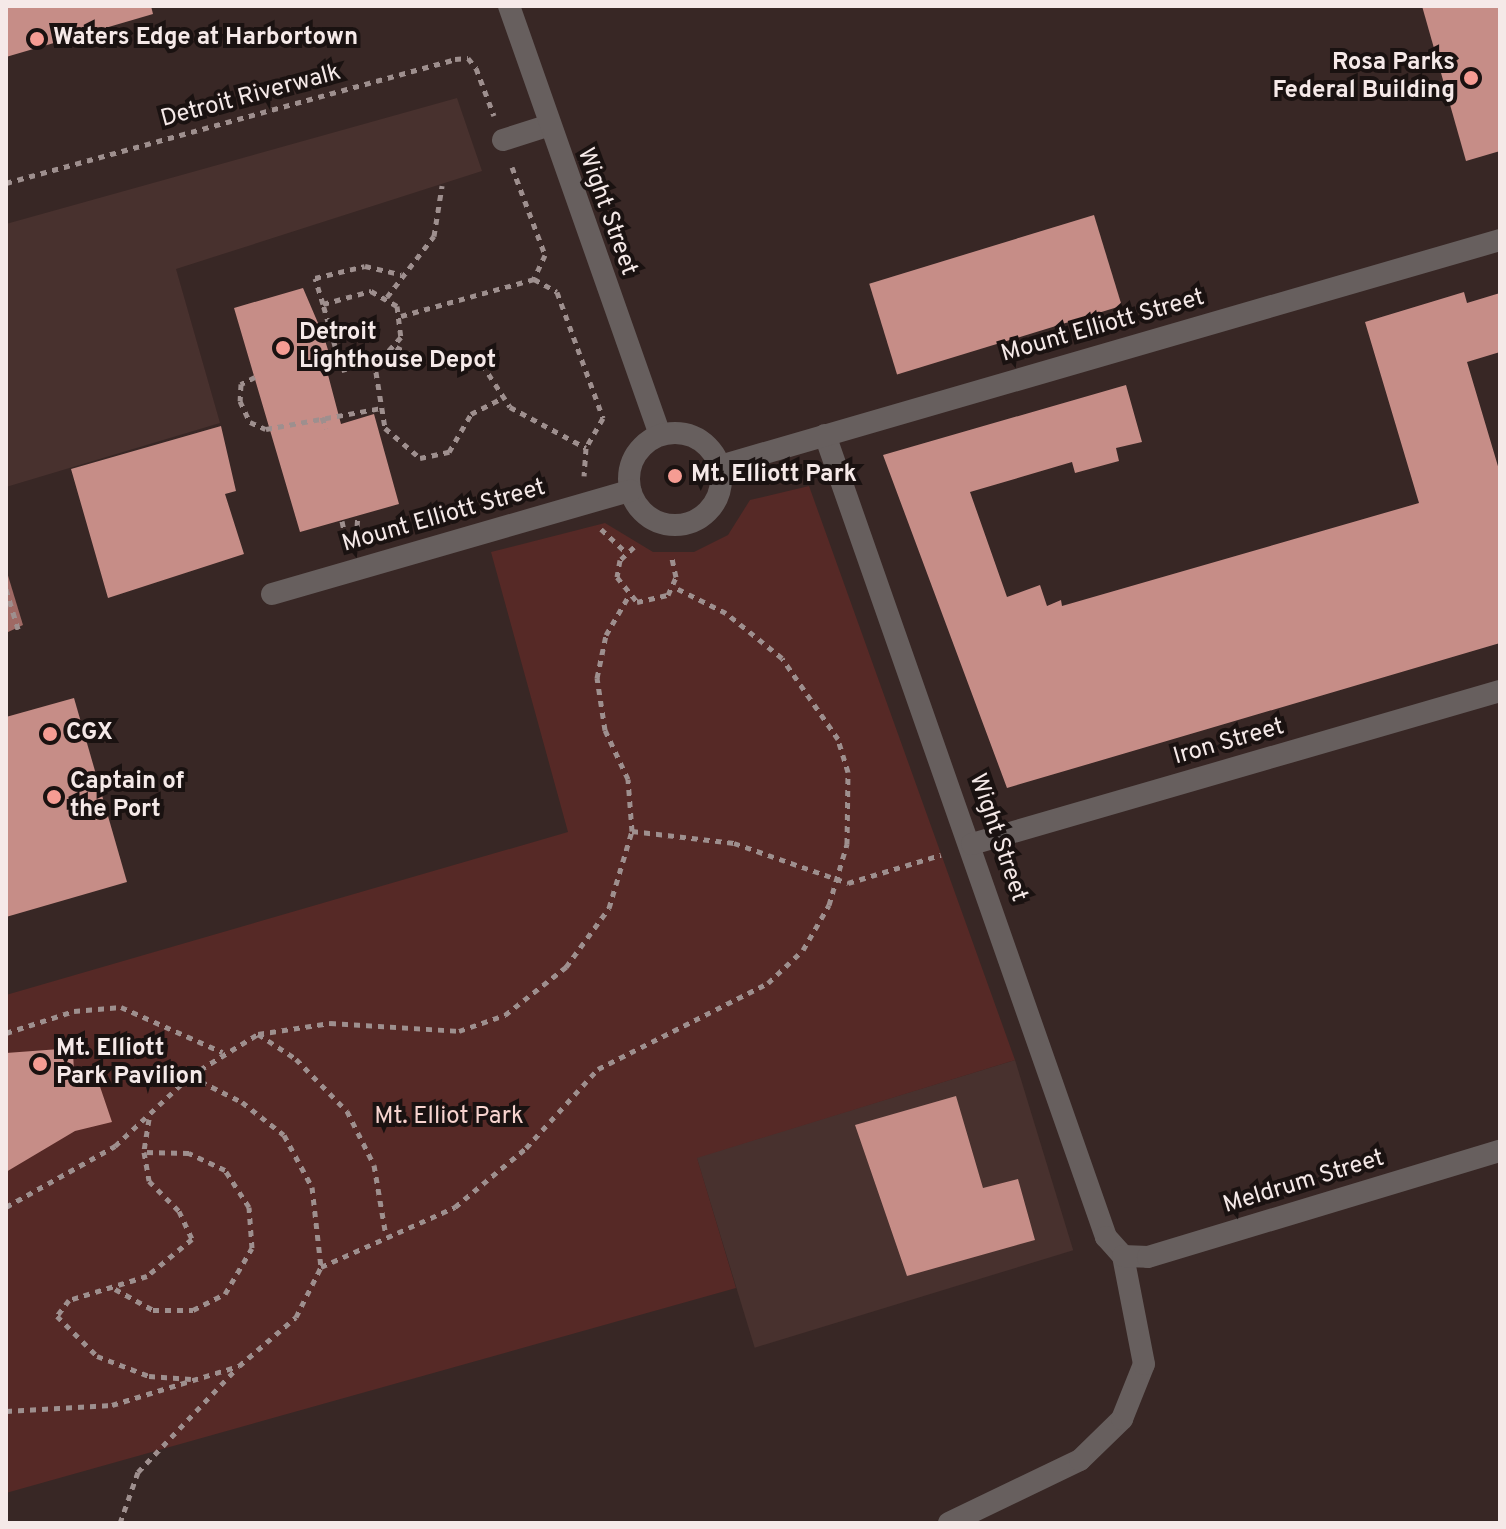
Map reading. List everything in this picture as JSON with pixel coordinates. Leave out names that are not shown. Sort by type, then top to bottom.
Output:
[{"type":"street","name":"Wight Street","points":[[509,6],[547,126],[660,434]]},
{"type":"street","points":[[503,140],[547,126]]},
{"type":"street","name":"Mount Elliott Street","points":[[720,466],[1500,240]]},
{"type":"street","points":[[660,434],[698,437],[720,466],[712,508],[688,524],[646,515],[630,491],[638,451],[660,434]]},
{"type":"street","name":"Wight Street","points":[[825,435],[972,844],[1106,1237],[1123,1256]]},
{"type":"street","name":"Mount Elliott Street","points":[[272,594],[630,491]]},
{"type":"street","name":"Iron Street","points":[[972,844],[1500,691]]},
{"type":"street","name":"Meldrum Street","points":[[1123,1256],[1148,1257],[1500,1151]]},
{"type":"street","points":[[949,1523],[1080,1460],[1122,1419],[1144,1364],[1123,1256]]},
{"type":"path","name":"Detroit Riverwalk","points":[[6,183],[455,59],[468,58],[476,68],[545,255],[534,279]]},
{"type":"path","points":[[387,297],[401,274],[434,236],[442,186]]},
{"type":"path","points":[[396,347],[374,360],[342,370],[315,278],[365,266],[401,274]]},
{"type":"path","points":[[401,316],[534,279],[557,292],[603,418],[586,448],[585,479]]},
{"type":"path","points":[[323,304],[371,291],[387,297],[401,316],[396,347]]},
{"type":"path","points":[[324,337],[332,335]]},
{"type":"path","points":[[396,347],[433,366],[482,364],[505,397],[528,420],[586,448]]},
{"type":"path","points":[[374,360],[382,408],[396,444],[435,459],[456,443],[471,414],[505,397]]},
{"type":"path","points":[[255,377],[238,391],[255,425],[292,428],[322,417],[382,408]]},
{"type":"path","points":[[322,417],[326,428]]},
{"type":"path","points":[[356,538],[358,516]]},
{"type":"path","points":[[342,521],[345,535]]},
{"type":"path","points":[[597,521],[626,552]]},
{"type":"path","points":[[628,597],[617,577],[626,552],[634,547]]},
{"type":"path","points":[[672,558],[674,587]]},
{"type":"path","points":[[628,597],[655,602],[674,587]]},
{"type":"path","points":[[321,1267],[455,1207],[491,1181],[598,1069],[768,983],[803,950],[838,878],[847,844],[848,772],[821,709],[755,634],[674,587]]},
{"type":"path","points":[[6,589],[18,629]]},
{"type":"path","points":[[7,1203],[115,1146],[150,1118],[190,1076],[223,1052],[258,1034],[330,1023],[431,1034],[505,1015],[587,942],[609,908],[632,831],[628,779],[605,730],[597,678],[606,635],[628,597]]},
{"type":"path","points":[[632,831],[734,843],[838,878],[874,880],[941,855]]},
{"type":"path","points":[[6,1033],[74,1011],[121,1007],[223,1052]]},
{"type":"path","points":[[258,1034],[296,1059],[347,1111],[374,1165],[386,1236]]},
{"type":"path","points":[[120,1523],[138,1472],[239,1366],[296,1317],[321,1267],[312,1187],[284,1135],[242,1102],[190,1076]]},
{"type":"path","points":[[150,1118],[144,1152],[149,1181],[179,1211],[192,1239],[147,1276],[115,1289],[69,1300],[60,1308],[60,1324],[123,1368],[196,1380]]},
{"type":"path","points":[[115,1289],[153,1310],[193,1310],[225,1294],[252,1248],[249,1207],[225,1170],[189,1153],[144,1152]]},
{"type":"path","points":[[6,1411],[100,1407],[239,1366]]},
{"type":"shaded area","points":[[457,98],[482,171],[176,269],[220,423],[6,487],[6,224]]},
{"type":"shaded area","points":[[6,569],[23,625],[6,633]]},
{"type":"shaded area","points":[[1015,1060],[1073,1250],[755,1348],[697,1157]]},
{"type":"green space","name":"Mt. Elliot Park","points":[[809,486],[1015,1060],[697,1158],[736,1288],[6,1493],[6,995],[568,832],[491,552],[605,523],[653,552],[694,552],[728,535],[750,500]]},
{"type":"building","name":"Waters Edge at Harbortown","points":[[6,6],[151,6],[153,14],[6,57]]},
{"type":"building","name":"Rosa Parks Federal Building","points":[[1422,6],[1500,6],[1500,151],[1466,161]]},
{"type":"building","points":[[1094,215],[1122,306],[897,375],[869,284]]},
{"type":"building","points":[[303,288],[328,350],[322,352],[341,424],[374,414],[399,504],[300,532],[234,308]]},
{"type":"building","points":[[1464,292],[1467,303],[1500,293],[1500,352],[1467,362],[1500,473],[1500,643],[1007,788],[883,455],[1126,385],[1142,442],[1116,448],[1119,461],[1075,473],[1072,462],[970,492],[1007,597],[1040,585],[1047,606],[1061,600],[1062,606],[1419,503],[1365,322]]},
{"type":"building","points":[[221,426],[236,491],[225,494],[244,554],[108,598],[71,469]]},
{"type":"building","name":"Captain of the Port","points":[[74,698],[127,882],[6,917],[6,717]]},
{"type":"building","points":[[73,1048],[74,1076],[93,1066],[112,1122],[75,1131],[6,1172],[6,1053]]},
{"type":"building","points":[[956,1096],[983,1188],[1018,1179],[1035,1240],[907,1276],[855,1125]]},
{"type":"place","name":"Waters Edge at Harbortown","points":[[37,39]]},
{"type":"place","name":"Rosa Parks Federal Building","points":[[1471,78]]},
{"type":"place","name":"Detroit Lighthouse Depot","points":[[283,348]]},
{"type":"place","name":"Mt. Elliott Park","points":[[675,476]]},
{"type":"place","name":"CGX","points":[[50,734]]},
{"type":"place","name":"Captain of the Port","points":[[54,797]]},
{"type":"place","name":"Mt. Elliott Park Pavilion","points":[[40,1064]]}]
